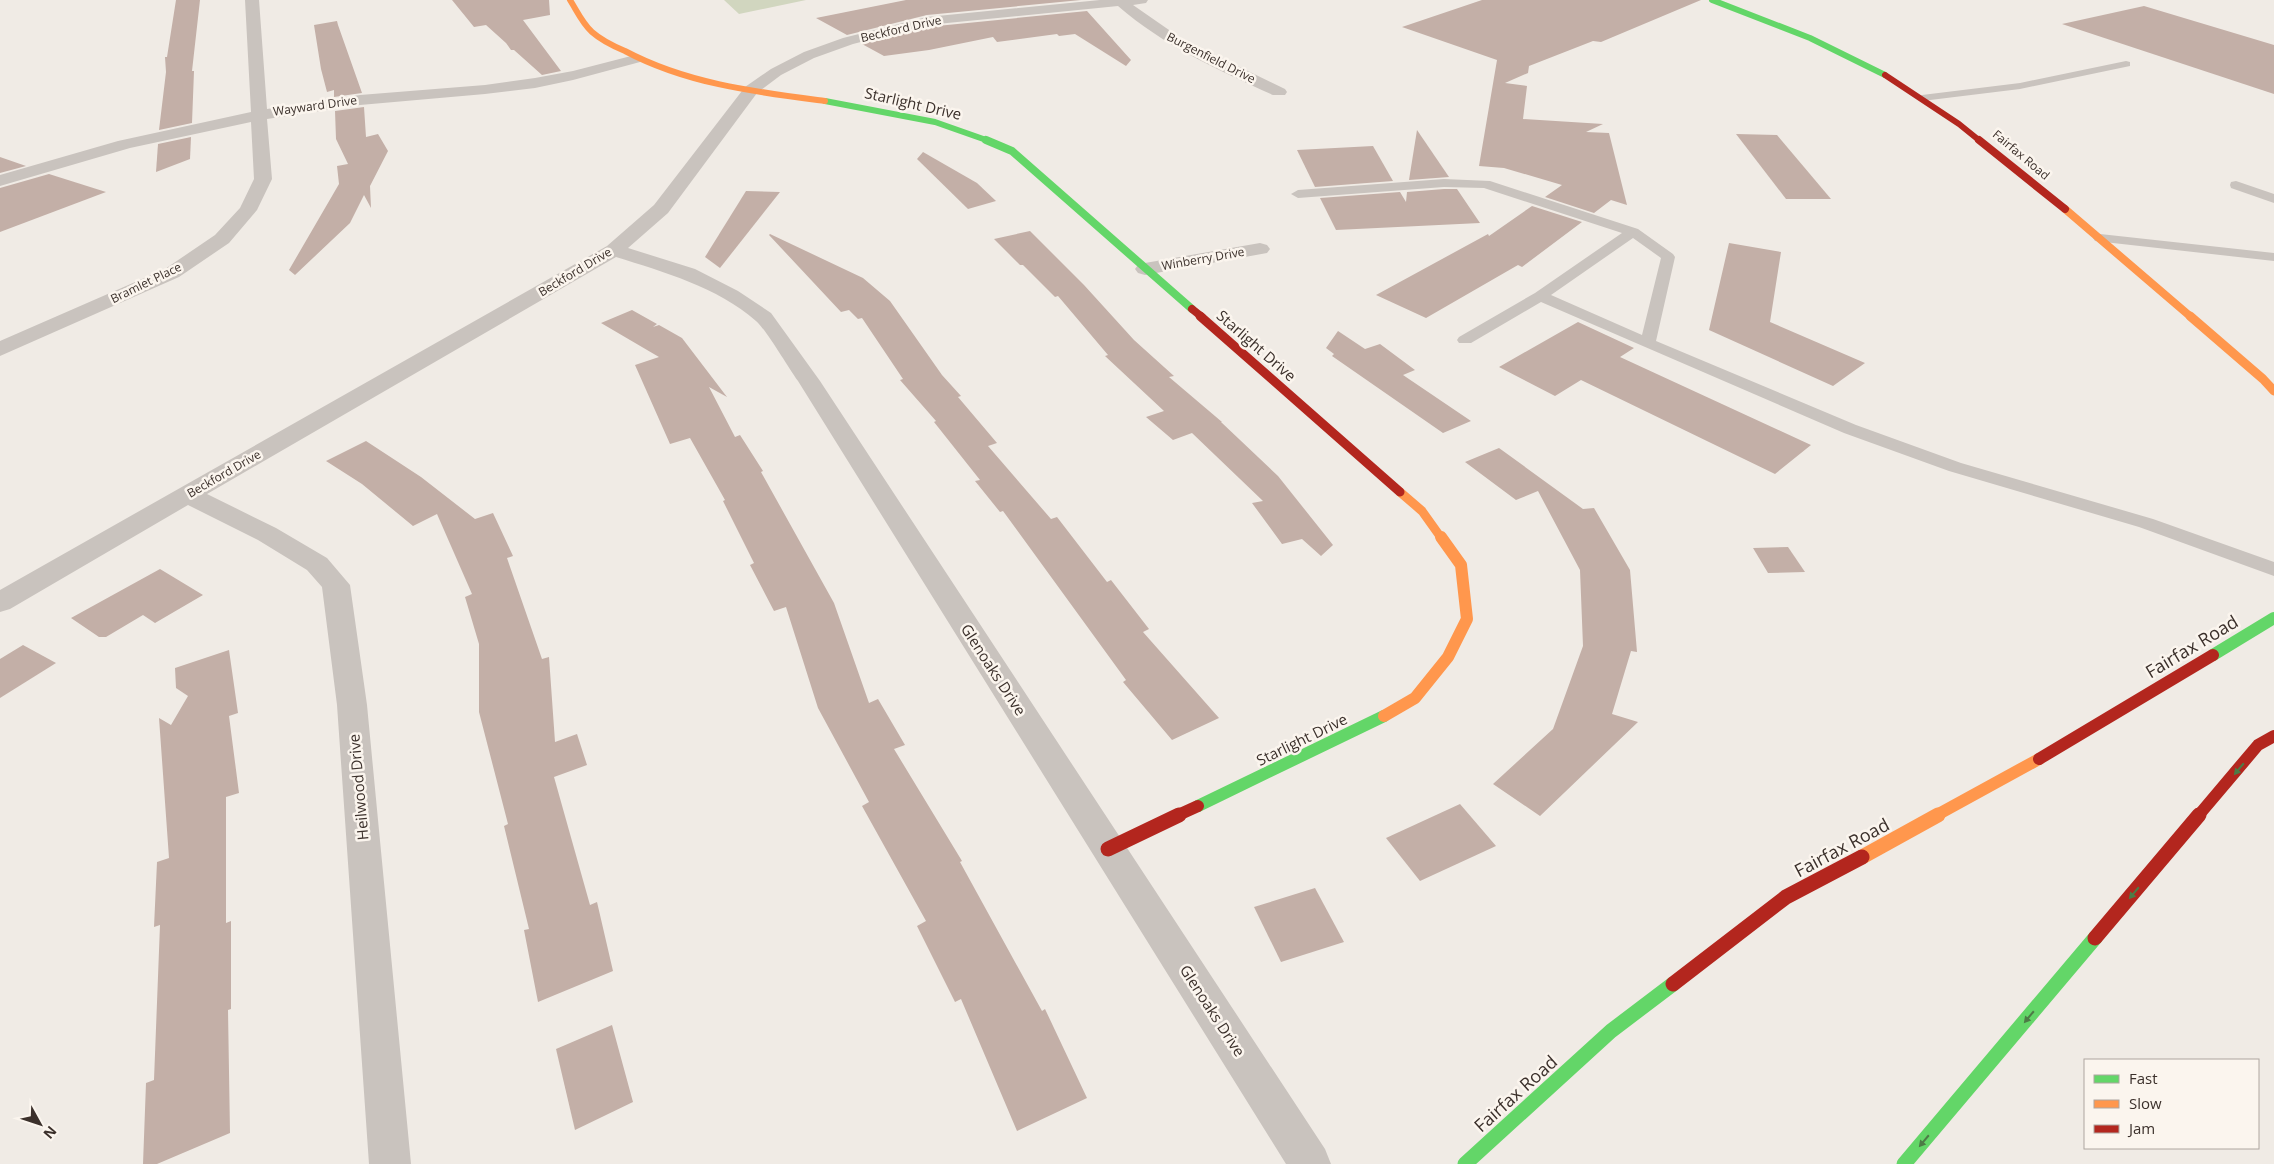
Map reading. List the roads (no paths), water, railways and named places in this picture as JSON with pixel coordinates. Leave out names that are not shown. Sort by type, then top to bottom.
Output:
[{"type":"main road","name":"Starlight Drive","points":[[570,0],[589,30],[635,59],[651,66],[700,81],[899,114],[936,122],[979,135],[1012,151],[1422,511],[1461,565],[1467,619],[1448,656],[1415,698],[1364,727],[1108,849]]},
{"type":"main road","name":"Fairfax Road","points":[[1712,0],[1811,39],[1872,68],[1922,98],[1981,140],[2100,238],[2263,379],[2274,391]]},
{"type":"main road","name":"Fairfax Road","points":[[1466,1164],[1611,1031],[1786,898],[1896,840],[2078,737],[2274,618]]},
{"type":"main road","points":[[1904,1164],[2258,746],[2274,736]]},
{"type":"street","name":"Bramlet Place","points":[[0,349],[172,273],[222,239],[248,210],[263,179],[252,0]]},
{"type":"street","name":"Beckford Drive","points":[[0,602],[614,250],[661,209],[751,90],[776,72],[809,55],[848,41],[894,28],[966,16],[1141,0]]},
{"type":"street","name":"Burgenfield Drive","points":[[1122,2],[1139,18],[1189,49],[1279,92]]},
{"type":"street","name":"Wayward Drive","points":[[0,181],[125,144],[260,114],[395,95],[444,93],[536,83],[635,59]]},
{"type":"street","name":"Winberry Drive","points":[[1145,269],[1260,249]]},
{"type":"street","name":"Glenoaks Drive","points":[[614,250],[688,273],[731,295],[764,317],[809,381],[1310,1164]]},
{"type":"street","name":"Heilwood Drive","points":[[188,495],[267,534],[317,564],[336,585],[352,705],[390,1164]]},
{"type":"lane","points":[[1922,98],[2020,86],[2126,64]]},
{"type":"lane","points":[[1298,194],[1444,183],[1485,184],[1633,232],[1668,257],[1648,343]]},
{"type":"lane","points":[[2236,185],[2274,199]]},
{"type":"lane","points":[[1465,340],[1540,296],[1633,232]]},
{"type":"lane","points":[[2100,238],[2274,257]]},
{"type":"lane","points":[[1540,296],[1850,430],[1955,467],[2146,523],[2274,569]]}]
